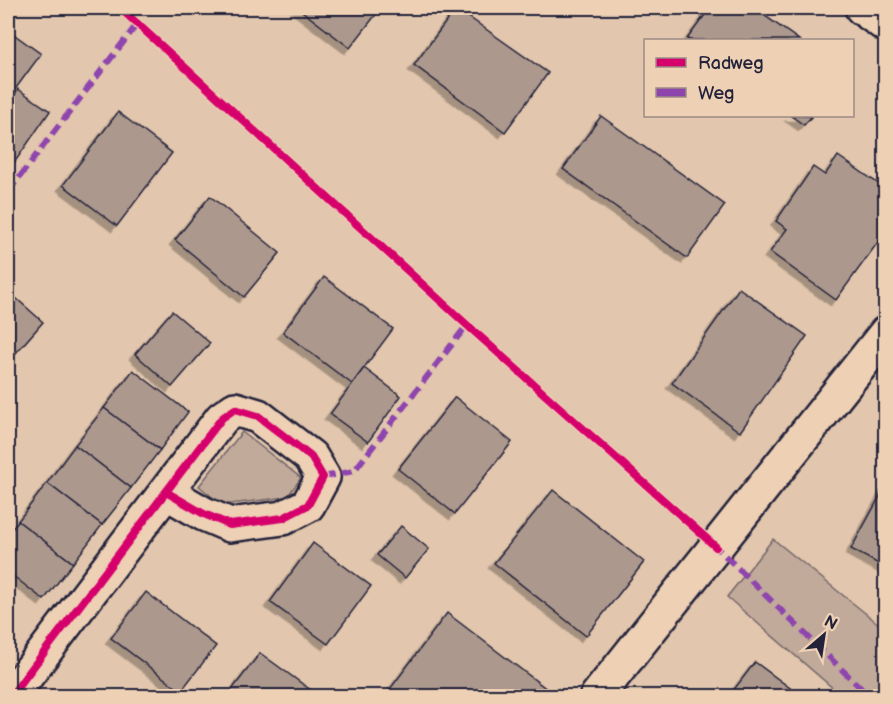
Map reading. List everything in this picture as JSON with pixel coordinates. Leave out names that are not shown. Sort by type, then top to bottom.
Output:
[{"type":"street","points":[[862,8],[885,25]]},
{"type":"street","points":[[597,696],[885,333]]},
{"type":"street","points":[[11,696],[166,492]]},
{"type":"shaded area","points":[[242,432],[301,478],[287,497],[222,505],[199,486]]},
{"type":"shaded area","points":[[773,539],[885,629],[885,696],[842,696],[727,597]]},
{"type":"building","points":[[298,8],[381,8],[350,48]]},
{"type":"building","points":[[456,8],[548,73],[505,132],[414,65]]},
{"type":"building","points":[[710,8],[754,8],[798,39],[687,39]]},
{"type":"building","points":[[8,30],[41,54],[8,99]]},
{"type":"building","points":[[18,89],[50,111],[12,166],[8,163],[8,105]]},
{"type":"building","points":[[118,112],[172,153],[117,226],[63,185]]},
{"type":"building","points":[[601,116],[725,205],[687,258],[563,169]]},
{"type":"building","points":[[792,117],[811,117],[804,125]]},
{"type":"building","points":[[838,156],[886,189],[886,231],[836,300],[770,252],[787,229],[776,221],[813,167],[825,175]]},
{"type":"building","points":[[210,196],[280,253],[244,297],[175,240]]},
{"type":"building","points":[[324,277],[393,329],[352,384],[283,332]]},
{"type":"building","points":[[739,288],[807,336],[740,432],[672,383]]},
{"type":"building","points":[[8,291],[43,322],[8,362]]},
{"type":"building","points":[[172,311],[210,343],[172,387],[135,354]]},
{"type":"building","points":[[364,368],[401,396],[368,442],[330,414]]},
{"type":"building","points":[[133,370],[188,412],[160,450],[104,408]]},
{"type":"building","points":[[455,397],[512,442],[455,514],[398,469]]},
{"type":"building","points":[[104,408],[160,450],[131,488],[75,445]]},
{"type":"building","points":[[75,445],[131,488],[102,525],[47,483]]},
{"type":"building","points":[[47,483],[102,525],[73,563],[18,521]]},
{"type":"building","points":[[886,485],[886,568],[851,549]]},
{"type":"building","points":[[553,490],[644,562],[586,636],[494,563]]},
{"type":"building","points":[[18,521],[73,563],[44,600],[8,572],[8,534]]},
{"type":"building","points":[[401,526],[429,549],[405,578],[377,555]]},
{"type":"building","points":[[313,543],[371,586],[328,644],[270,602]]},
{"type":"building","points":[[146,592],[216,646],[181,691],[111,638]]},
{"type":"building","points":[[447,613],[552,693],[550,696],[400,696],[390,689]]},
{"type":"building","points":[[260,653],[319,696],[227,696]]},
{"type":"building","points":[[755,662],[801,696],[729,696]]},
{"type":"marked path","points":[[8,192],[138,23]]},
{"type":"marked path","points":[[323,477],[354,471],[467,325]]},
{"type":"marked path","points":[[712,543],[869,696]]},
{"type":"cycle path","points":[[120,8],[467,325],[716,547]]},
{"type":"cycle path","points":[[11,696],[222,418],[235,409],[258,416],[311,457],[323,477],[308,505],[283,518],[230,525],[204,514],[166,492]]}]
